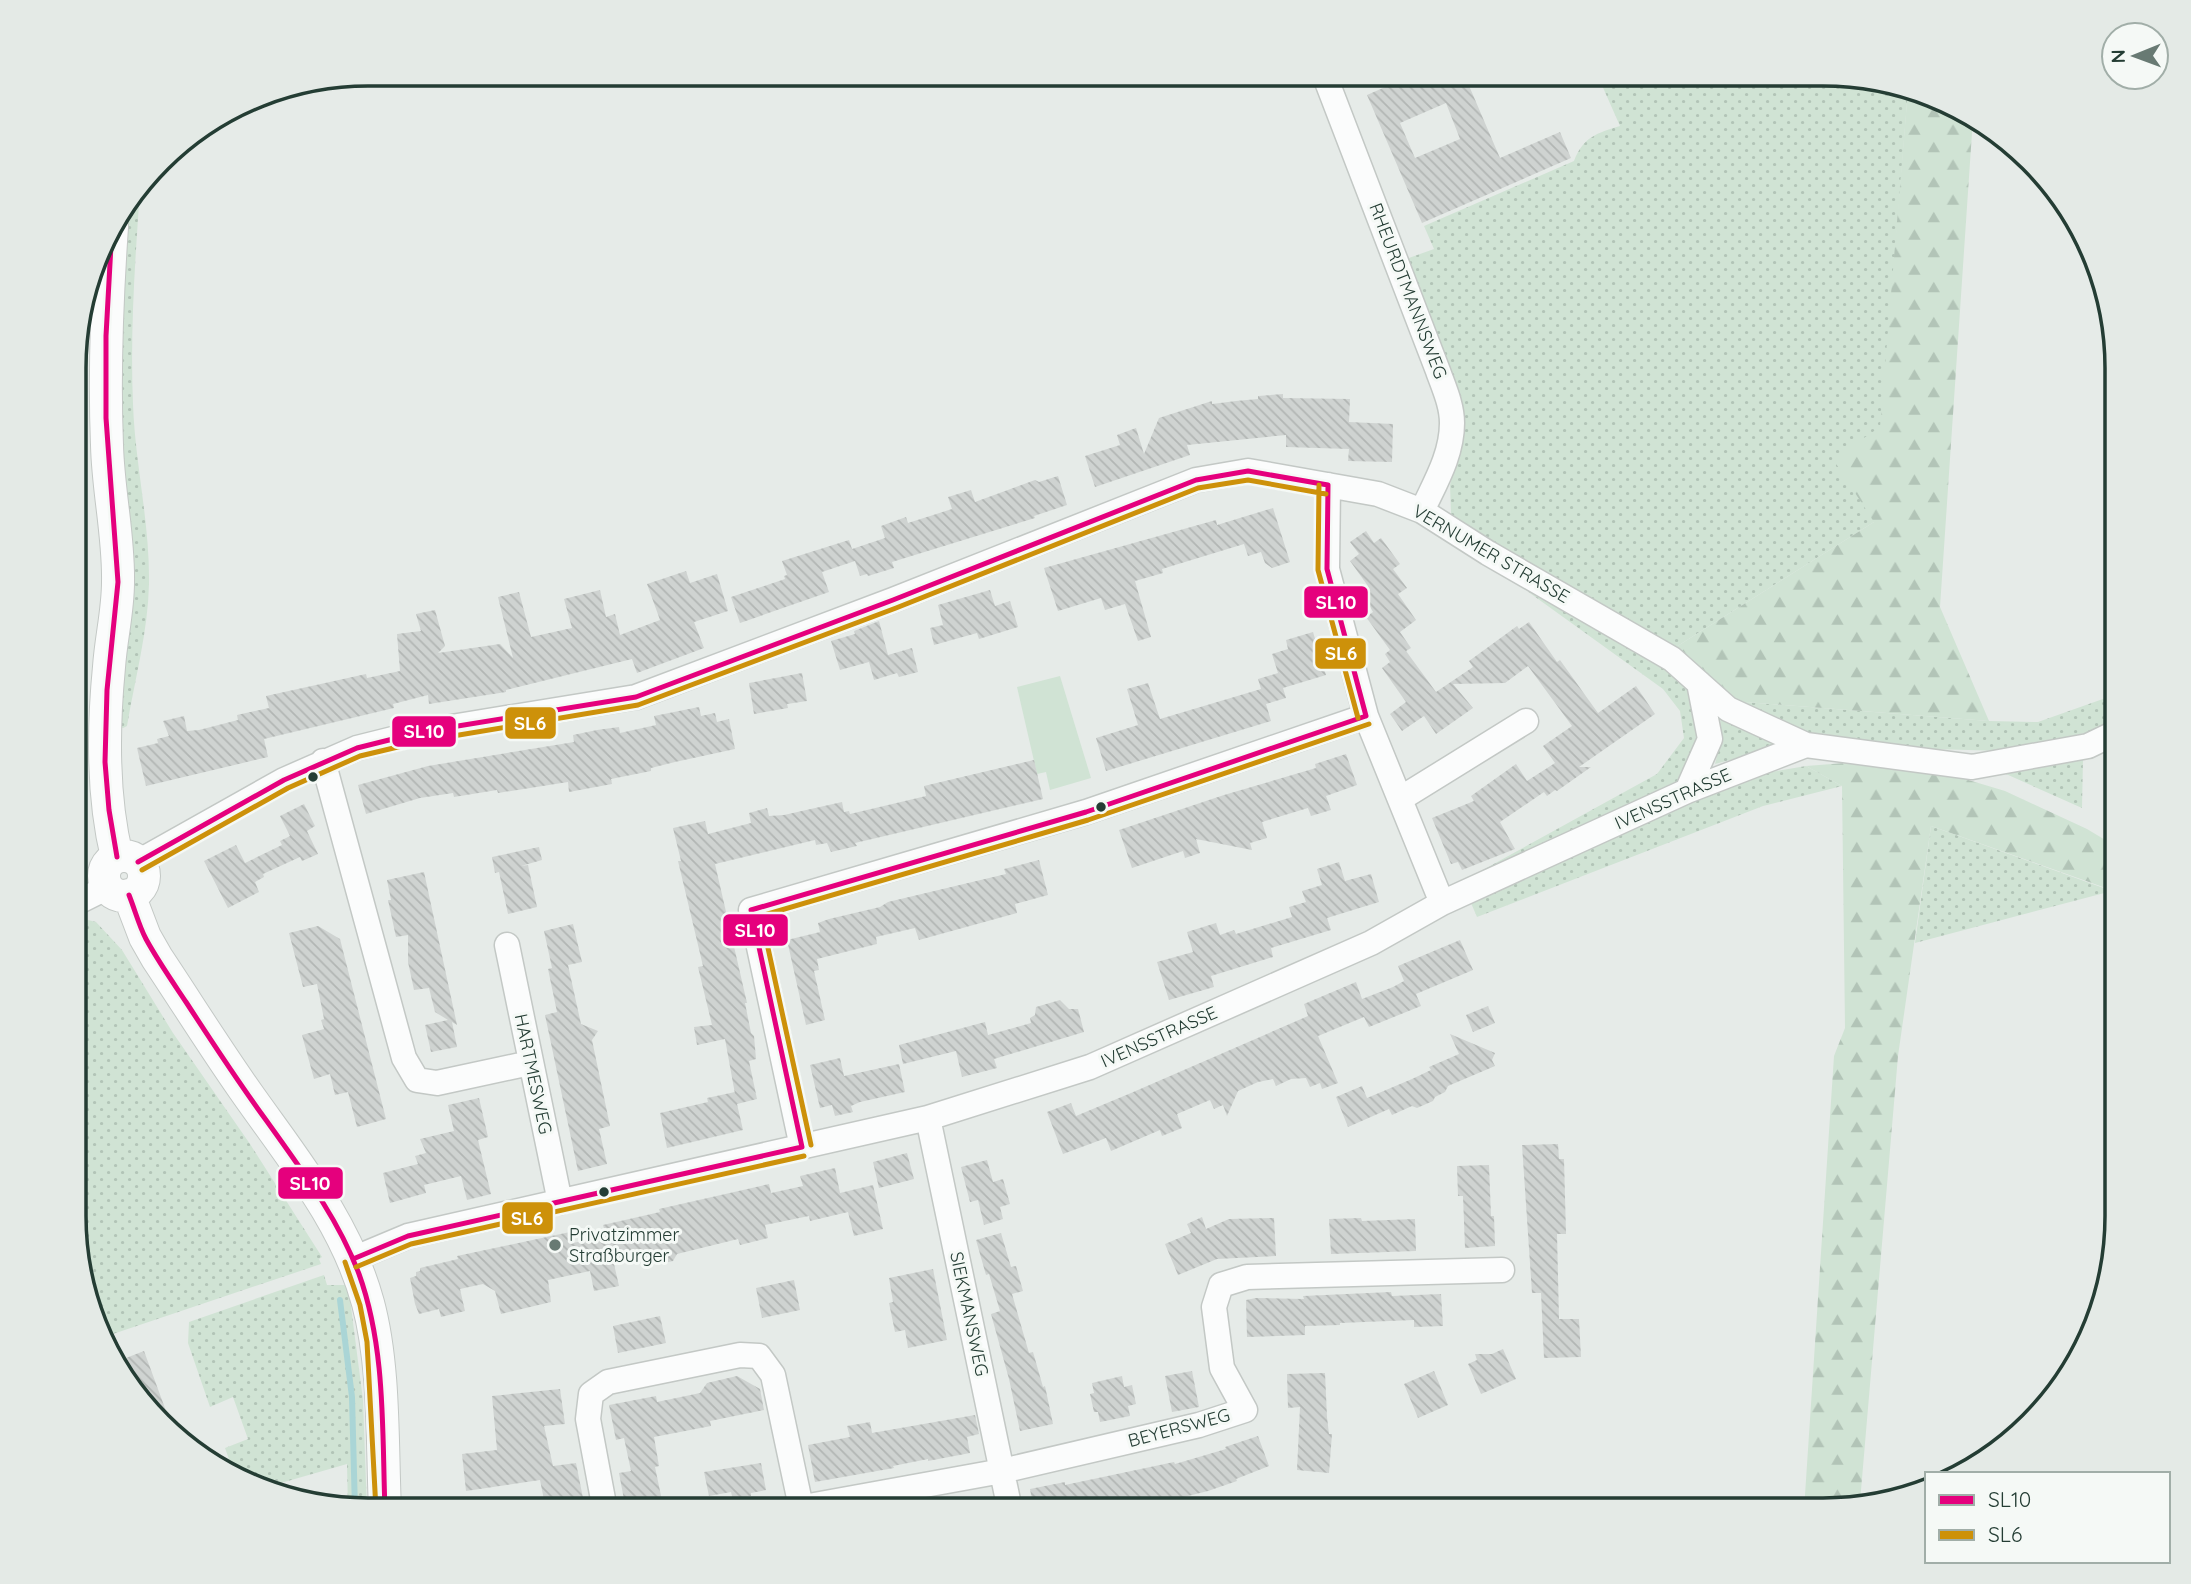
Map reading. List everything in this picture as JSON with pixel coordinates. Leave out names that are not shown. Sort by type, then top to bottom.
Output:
[{"type":"street","name":"RHEURDTMANNSWEG","points":[[1329,86],[1450,405],[1450,444],[1441,471],[1422,510]]},
{"type":"street","points":[[86,900],[141,885],[142,869],[127,860],[110,822],[106,755],[107,690],[118,575],[117,537],[109,484],[107,444],[107,324],[111,252]]},
{"type":"street","name":"VERNUMER STRASSE","points":[[127,860],[323,761],[367,745],[421,732],[636,696],[893,600],[1196,480],[1248,471],[1378,494],[1422,510],[1488,552],[1672,659],[1728,709],[1806,745],[1972,767],[2088,746],[2105,738]]},
{"type":"street","points":[[1328,485],[1327,569],[1366,716],[1442,903]]},
{"type":"street","points":[[1687,791],[1710,739],[1699,683]]},
{"type":"street","points":[[802,1147],[751,910],[1078,815],[1366,716]]},
{"type":"street","points":[[1400,799],[1526,721]]},
{"type":"street","name":"IVENSSTRASSE","points":[[353,1259],[408,1237],[928,1118],[1090,1067],[1371,943],[1442,903],[1687,791],[1806,745]]},
{"type":"street","points":[[323,761],[404,1058],[417,1080],[437,1083],[530,1063]]},
{"type":"street","points":[[118,891],[157,958],[243,1088],[327,1206],[353,1259],[368,1303],[376,1341],[384,1498]]},
{"type":"street","name":"HARTMESWEG","points":[[507,945],[559,1202]]},
{"type":"street","name":"SIEKMANSWEG","points":[[928,1118],[1008,1498]]},
{"type":"street","name":"BEYERSWEG","points":[[854,1498],[1002,1471],[1199,1424],[1245,1410],[1222,1368],[1213,1307],[1221,1285],[1247,1277],[1502,1270]]},
{"type":"street","points":[[603,1498],[588,1419],[591,1394],[607,1382],[740,1355],[759,1356],[773,1375],[792,1498]]},
{"type":"green space","points":[[1602,86],[1841,86],[1907,99],[1874,522],[1676,647],[1483,539],[1451,514],[1450,485],[1461,442],[1406,259],[1434,249],[1424,226],[1574,161],[1586,141],[1620,126]]},
{"type":"green space","points":[[1907,99],[1931,107],[1972,129],[1940,607],[1989,721],[1732,701],[1676,647],[1874,522],[1833,459],[1880,427]]},
{"type":"green space","points":[[139,202],[132,377],[149,584],[141,655],[127,726],[123,728],[115,723],[121,233]]},
{"type":"green space","points":[[1527,591],[1676,675],[1701,705],[1698,759],[1678,781],[1450,888],[1657,774],[1684,738],[1680,711],[1663,689]]},
{"type":"green space","points":[[1060,676],[1091,778],[1050,790],[1046,772],[1037,774],[1017,687]]},
{"type":"green space","points":[[2105,698],[2105,728],[2002,751],[1934,749],[1808,734],[1732,701],[1989,721],[2038,722]]},
{"type":"green space","points":[[1720,711],[1779,744],[1779,747],[1715,764],[1721,740]]},
{"type":"green space","points":[[2083,759],[2082,808],[2006,774],[2007,770]]},
{"type":"green space","points":[[1858,762],[1935,770],[2005,791],[2105,840],[2105,888],[1931,826],[1898,1056],[1861,1496],[1841,1498],[1805,1498],[1834,1056],[1845,1028],[1842,786],[1806,766]]},
{"type":"green space","points":[[1806,766],[1842,786],[1763,806],[1477,917],[1471,903],[1703,792],[1759,774]]},
{"type":"green space","points":[[1931,826],[2105,888],[2105,893],[1915,943]]},
{"type":"green space","points":[[86,920],[96,922],[122,950],[173,1033],[250,1144],[322,1257],[319,1259],[321,1264],[112,1334],[95,1289],[86,1234]]},
{"type":"green space","points":[[324,1275],[327,1285],[346,1285],[363,1400],[367,1498],[348,1498],[347,1464],[279,1484],[230,1462],[225,1448],[248,1439],[233,1397],[210,1407],[188,1343],[189,1322]]},
{"type":"building","points":[[1388,86],[1469,86],[1500,158],[1560,132],[1571,158],[1422,223],[1367,95]],"holes":[[[1446,103],[1460,139],[1415,158],[1400,123]]]},
{"type":"building","points":[[1283,394],[1283,398],[1350,399],[1349,422],[1393,424],[1392,462],[1348,461],[1349,449],[1286,447],[1286,435],[1187,445],[1190,455],[1095,487],[1085,456],[1120,445],[1117,435],[1136,428],[1144,454],[1159,418],[1212,401],[1212,404]]},
{"type":"building","points":[[1058,476],[1067,505],[1034,516],[1035,518],[892,562],[894,568],[868,576],[860,576],[855,561],[822,572],[829,592],[740,623],[731,597],[785,579],[784,576],[787,575],[782,561],[849,540],[852,549],[885,538],[881,526],[906,517],[908,523],[952,509],[948,497],[971,490],[975,502],[1035,480],[1039,482]]},
{"type":"building","points":[[1273,508],[1290,562],[1272,568],[1265,563],[1261,552],[1248,556],[1244,544],[1162,569],[1163,573],[1135,581],[1151,637],[1138,641],[1125,604],[1105,610],[1101,598],[1058,611],[1044,568],[1216,520],[1217,525]]},
{"type":"building","points":[[1366,531],[1374,543],[1381,538],[1400,564],[1393,569],[1407,588],[1398,594],[1416,620],[1400,632],[1411,648],[1406,651],[1436,692],[1473,667],[1469,661],[1517,626],[1519,629],[1529,622],[1598,713],[1636,686],[1655,714],[1579,767],[1591,767],[1557,791],[1547,796],[1544,792],[1500,822],[1515,849],[1462,870],[1458,862],[1451,864],[1432,818],[1474,801],[1471,796],[1516,764],[1527,781],[1555,763],[1543,746],[1572,726],[1528,666],[1505,683],[1453,684],[1473,708],[1436,734],[1424,716],[1402,731],[1390,714],[1406,702],[1382,668],[1390,662],[1385,654],[1390,650],[1366,617],[1373,612],[1362,590],[1368,586],[1350,561],[1359,554],[1350,542]]},
{"type":"building","points":[[686,571],[690,583],[717,574],[728,611],[694,622],[704,648],[637,673],[632,659],[506,692],[429,704],[428,695],[393,704],[394,708],[264,739],[268,757],[146,786],[137,748],[158,743],[157,739],[169,736],[163,721],[184,716],[187,731],[199,730],[238,720],[237,715],[269,708],[266,696],[366,674],[367,678],[400,671],[397,634],[421,631],[416,614],[435,610],[445,646],[438,653],[500,644],[513,658],[498,597],[519,592],[531,637],[572,628],[564,599],[600,590],[606,617],[615,614],[620,635],[660,620],[647,584]]},
{"type":"building","points":[[990,590],[995,606],[1010,601],[1018,627],[979,639],[977,633],[934,645],[930,628],[943,625],[938,605]]},
{"type":"building","points":[[879,621],[888,655],[912,648],[918,672],[899,677],[897,673],[874,680],[869,662],[840,670],[831,641],[855,634],[854,631]]},
{"type":"building","points":[[1313,632],[1326,675],[1283,688],[1286,698],[1266,704],[1271,721],[1106,771],[1096,738],[1138,725],[1127,689],[1148,683],[1160,719],[1261,689],[1258,679],[1278,673],[1272,654],[1288,649],[1286,640]]},
{"type":"building","points":[[802,673],[807,701],[787,704],[788,708],[754,714],[749,683]]},
{"type":"building","points":[[699,707],[701,716],[715,713],[717,722],[729,719],[735,749],[611,779],[612,784],[569,792],[568,782],[498,793],[497,790],[454,797],[453,793],[420,798],[366,814],[358,785],[428,766],[574,742],[573,735],[597,730],[619,727],[620,733],[656,725],[654,716]]},
{"type":"building","points":[[1346,754],[1357,785],[1326,796],[1331,810],[1311,816],[1308,808],[1262,822],[1267,838],[1250,843],[1252,850],[1196,839],[1200,853],[1185,858],[1183,851],[1132,868],[1119,830],[1316,768],[1315,764]]},
{"type":"building","points":[[1034,760],[1043,799],[855,843],[857,846],[831,852],[827,843],[816,845],[815,840],[715,864],[747,1003],[751,1033],[754,1036],[756,1059],[749,1061],[757,1099],[737,1104],[743,1130],[667,1148],[660,1113],[708,1102],[707,1098],[735,1092],[725,1039],[697,1045],[694,1027],[712,1025],[698,967],[703,966],[678,861],[681,861],[673,828],[705,821],[708,834],[751,823],[749,813],[767,808],[769,816],[784,815],[842,802],[844,812],[849,811],[850,814],[926,796],[924,786]]},
{"type":"building","points":[[304,804],[315,826],[307,831],[318,854],[302,861],[300,857],[263,874],[264,877],[255,882],[259,892],[228,908],[204,861],[236,845],[245,863],[282,845],[280,841],[290,836],[280,816]]},
{"type":"building","points":[[539,847],[542,860],[521,866],[528,865],[537,907],[508,914],[499,872],[495,873],[492,857]]},
{"type":"building","points":[[1039,860],[1048,895],[1015,904],[1017,913],[919,940],[915,928],[876,937],[877,944],[817,959],[819,970],[814,971],[825,1020],[806,1025],[787,940],[820,932],[818,923],[829,919],[1006,874],[1004,869]]},
{"type":"building","points":[[1339,862],[1345,881],[1371,874],[1379,902],[1327,918],[1331,930],[1271,948],[1273,957],[1211,976],[1214,987],[1169,1000],[1157,962],[1193,952],[1187,932],[1216,923],[1220,935],[1234,930],[1236,934],[1292,917],[1289,907],[1306,902],[1302,891],[1322,885],[1317,869]]},
{"type":"building","points":[[424,872],[457,1025],[452,1022],[457,1047],[431,1052],[425,1025],[448,1020],[435,1012],[429,988],[414,990],[408,962],[408,935],[396,937],[388,900],[391,900],[387,880]]},
{"type":"building","points":[[573,924],[582,962],[568,965],[581,1024],[598,1031],[592,1040],[610,1126],[599,1129],[607,1164],[578,1171],[545,1015],[557,1012],[544,931]]},
{"type":"building","points":[[318,926],[340,939],[386,1119],[357,1127],[348,1092],[335,1095],[330,1074],[314,1079],[302,1035],[324,1029],[321,1020],[324,1019],[317,984],[303,987],[289,933]]},
{"type":"building","points":[[1460,940],[1473,970],[1416,994],[1421,1006],[1369,1027],[1364,1017],[1318,1036],[1338,1083],[1322,1089],[1320,1083],[1310,1087],[1306,1078],[1291,1079],[1276,1086],[1273,1079],[1258,1082],[1238,1091],[1227,1116],[1223,1105],[1214,1109],[1210,1100],[1177,1114],[1182,1128],[1162,1136],[1160,1130],[1111,1151],[1106,1138],[1063,1154],[1047,1112],[1071,1103],[1076,1116],[1131,1093],[1308,1016],[1304,1004],[1356,982],[1362,999],[1393,987],[1404,981],[1398,966]]},
{"type":"building","points":[[1060,1000],[1069,1009],[1078,1009],[1084,1032],[994,1059],[997,1068],[962,1077],[956,1051],[903,1064],[899,1045],[985,1022],[988,1035],[1031,1023],[1030,1018],[1035,1015],[1036,1007]]},
{"type":"building","points":[[1488,1006],[1495,1023],[1473,1032],[1466,1015]]},
{"type":"building","points":[[1450,1034],[1495,1053],[1492,1060],[1495,1066],[1448,1086],[1445,1092],[1433,1101],[1417,1108],[1412,1106],[1392,1115],[1389,1109],[1348,1127],[1336,1097],[1362,1086],[1367,1098],[1431,1070],[1429,1067],[1459,1054]]},
{"type":"building","points":[[840,1058],[844,1076],[899,1064],[905,1092],[860,1102],[851,1106],[853,1112],[835,1116],[832,1105],[820,1108],[810,1065]]},
{"type":"building","points":[[479,1098],[488,1137],[478,1140],[491,1194],[467,1200],[461,1176],[424,1185],[426,1193],[390,1203],[383,1173],[418,1164],[415,1156],[426,1153],[420,1139],[454,1131],[448,1105]]},
{"type":"building","points":[[1558,1144],[1559,1159],[1564,1159],[1566,1234],[1557,1234],[1559,1319],[1579,1319],[1581,1357],[1544,1358],[1541,1293],[1532,1293],[1522,1145]]},
{"type":"building","points":[[907,1153],[914,1179],[879,1188],[873,1162]]},
{"type":"building","points":[[987,1160],[993,1182],[1003,1179],[1010,1204],[1000,1207],[1003,1219],[984,1225],[978,1200],[970,1202],[961,1167]]},
{"type":"building","points":[[1489,1165],[1495,1246],[1465,1248],[1463,1196],[1458,1196],[1457,1166]]},
{"type":"building","points":[[835,1168],[840,1193],[873,1185],[883,1229],[854,1236],[848,1212],[810,1221],[809,1216],[765,1225],[768,1238],[740,1245],[738,1239],[677,1254],[673,1261],[660,1264],[657,1254],[614,1264],[619,1286],[594,1291],[590,1271],[548,1280],[551,1302],[501,1314],[495,1291],[483,1284],[460,1289],[465,1311],[441,1317],[439,1309],[419,1314],[415,1304],[410,1278],[416,1276],[420,1268],[458,1259],[457,1256],[570,1232],[573,1243],[606,1236],[603,1225],[660,1212],[659,1209],[769,1184],[771,1193],[803,1186],[800,1176]]},
{"type":"building","points":[[1202,1217],[1206,1229],[1229,1219],[1274,1218],[1276,1256],[1217,1259],[1178,1275],[1165,1244],[1191,1233],[1187,1224]]},
{"type":"building","points":[[1361,1218],[1362,1221],[1415,1219],[1416,1251],[1331,1254],[1329,1219]]},
{"type":"building","points":[[1001,1233],[1011,1267],[1016,1266],[1023,1291],[1012,1294],[1029,1353],[1033,1352],[1043,1387],[1045,1386],[1053,1424],[1020,1431],[991,1314],[1000,1311],[976,1240]]},
{"type":"building","points":[[933,1269],[947,1340],[908,1348],[905,1330],[895,1332],[889,1303],[893,1302],[889,1278]]},
{"type":"building","points":[[794,1280],[800,1310],[762,1318],[756,1288]]},
{"type":"building","points":[[1391,1292],[1392,1296],[1441,1294],[1443,1326],[1414,1327],[1414,1320],[1340,1323],[1305,1326],[1305,1335],[1247,1337],[1246,1300],[1304,1299],[1303,1296]]},
{"type":"building","points":[[660,1316],[666,1343],[618,1353],[613,1326]]},
{"type":"building","points":[[1503,1349],[1516,1379],[1481,1394],[1468,1364],[1477,1360],[1475,1354],[1492,1354]]},
{"type":"building","points":[[144,1351],[168,1416],[144,1388],[125,1358]]},
{"type":"building","points":[[1192,1371],[1199,1407],[1172,1412],[1165,1376]]},
{"type":"building","points":[[1434,1371],[1448,1405],[1418,1418],[1404,1384]]},
{"type":"building","points":[[1325,1373],[1327,1417],[1329,1434],[1332,1434],[1329,1473],[1297,1470],[1300,1407],[1288,1408],[1287,1374]]},
{"type":"building","points":[[737,1376],[760,1389],[764,1410],[710,1421],[711,1426],[654,1437],[659,1466],[655,1467],[661,1498],[624,1498],[619,1473],[631,1471],[624,1438],[616,1440],[609,1405],[656,1396],[657,1402],[700,1393],[707,1383]]},
{"type":"building","points":[[1122,1376],[1124,1387],[1132,1385],[1136,1404],[1128,1406],[1130,1416],[1100,1422],[1098,1412],[1094,1412],[1090,1394],[1094,1393],[1092,1383]]},
{"type":"building","points":[[560,1389],[565,1424],[544,1426],[553,1466],[576,1463],[583,1498],[544,1498],[540,1480],[466,1491],[462,1454],[497,1450],[492,1396]]},
{"type":"building","points":[[975,1415],[979,1434],[967,1437],[970,1453],[815,1482],[808,1445],[850,1437],[847,1426],[870,1422],[872,1433]]},
{"type":"building","points":[[1258,1436],[1269,1466],[1236,1479],[1237,1481],[1180,1498],[1032,1498],[1030,1489],[1065,1482],[1065,1485],[1174,1462],[1175,1464],[1226,1449],[1225,1447]]},
{"type":"building","points":[[761,1463],[766,1490],[742,1498],[732,1498],[731,1492],[709,1496],[704,1472]]},
{"type":"waterway","points":[[340,1300],[352,1397],[355,1498]]},
{"type":"transit line","name":"SL10","points":[[111,252],[106,336],[106,418],[118,582],[107,690],[105,762],[117,857]]},
{"type":"transit line","name":"SL10","points":[[138,862],[284,780],[357,748],[421,732],[636,697],[893,600],[1196,480],[1248,471],[1328,485]]},
{"type":"transit line","name":"SL6","points":[[142,870],[288,788],[360,756],[423,741],[638,705],[896,608],[1198,488],[1248,480],[1326,494]]},
{"type":"transit line","name":"SL6","points":[[1319,485],[1318,570],[1358,718]]},
{"type":"transit line","name":"SL10","points":[[1328,485],[1327,569],[1366,716]]},
{"type":"transit line","name":"SL10","points":[[802,1147],[751,910],[1086,812],[1366,716]]},
{"type":"transit line","name":"SL6","points":[[811,1145],[761,916],[1088,820],[1369,724]]},
{"type":"transit line","name":"SL10","points":[[129,895],[155,955],[235,1077],[318,1194],[341,1233],[359,1274],[368,1302],[378,1361],[385,1498]]},
{"type":"transit line","name":"SL10","points":[[353,1259],[408,1236],[802,1147]]},
{"type":"transit line","name":"SL6","points":[[356,1267],[411,1244],[804,1156]]},
{"type":"transit line","name":"SL6","points":[[345,1262],[360,1305],[367,1342],[375,1498]]},
{"type":"place","name":"Privatzimmer Straßburger","points":[[555,1245]]}]
